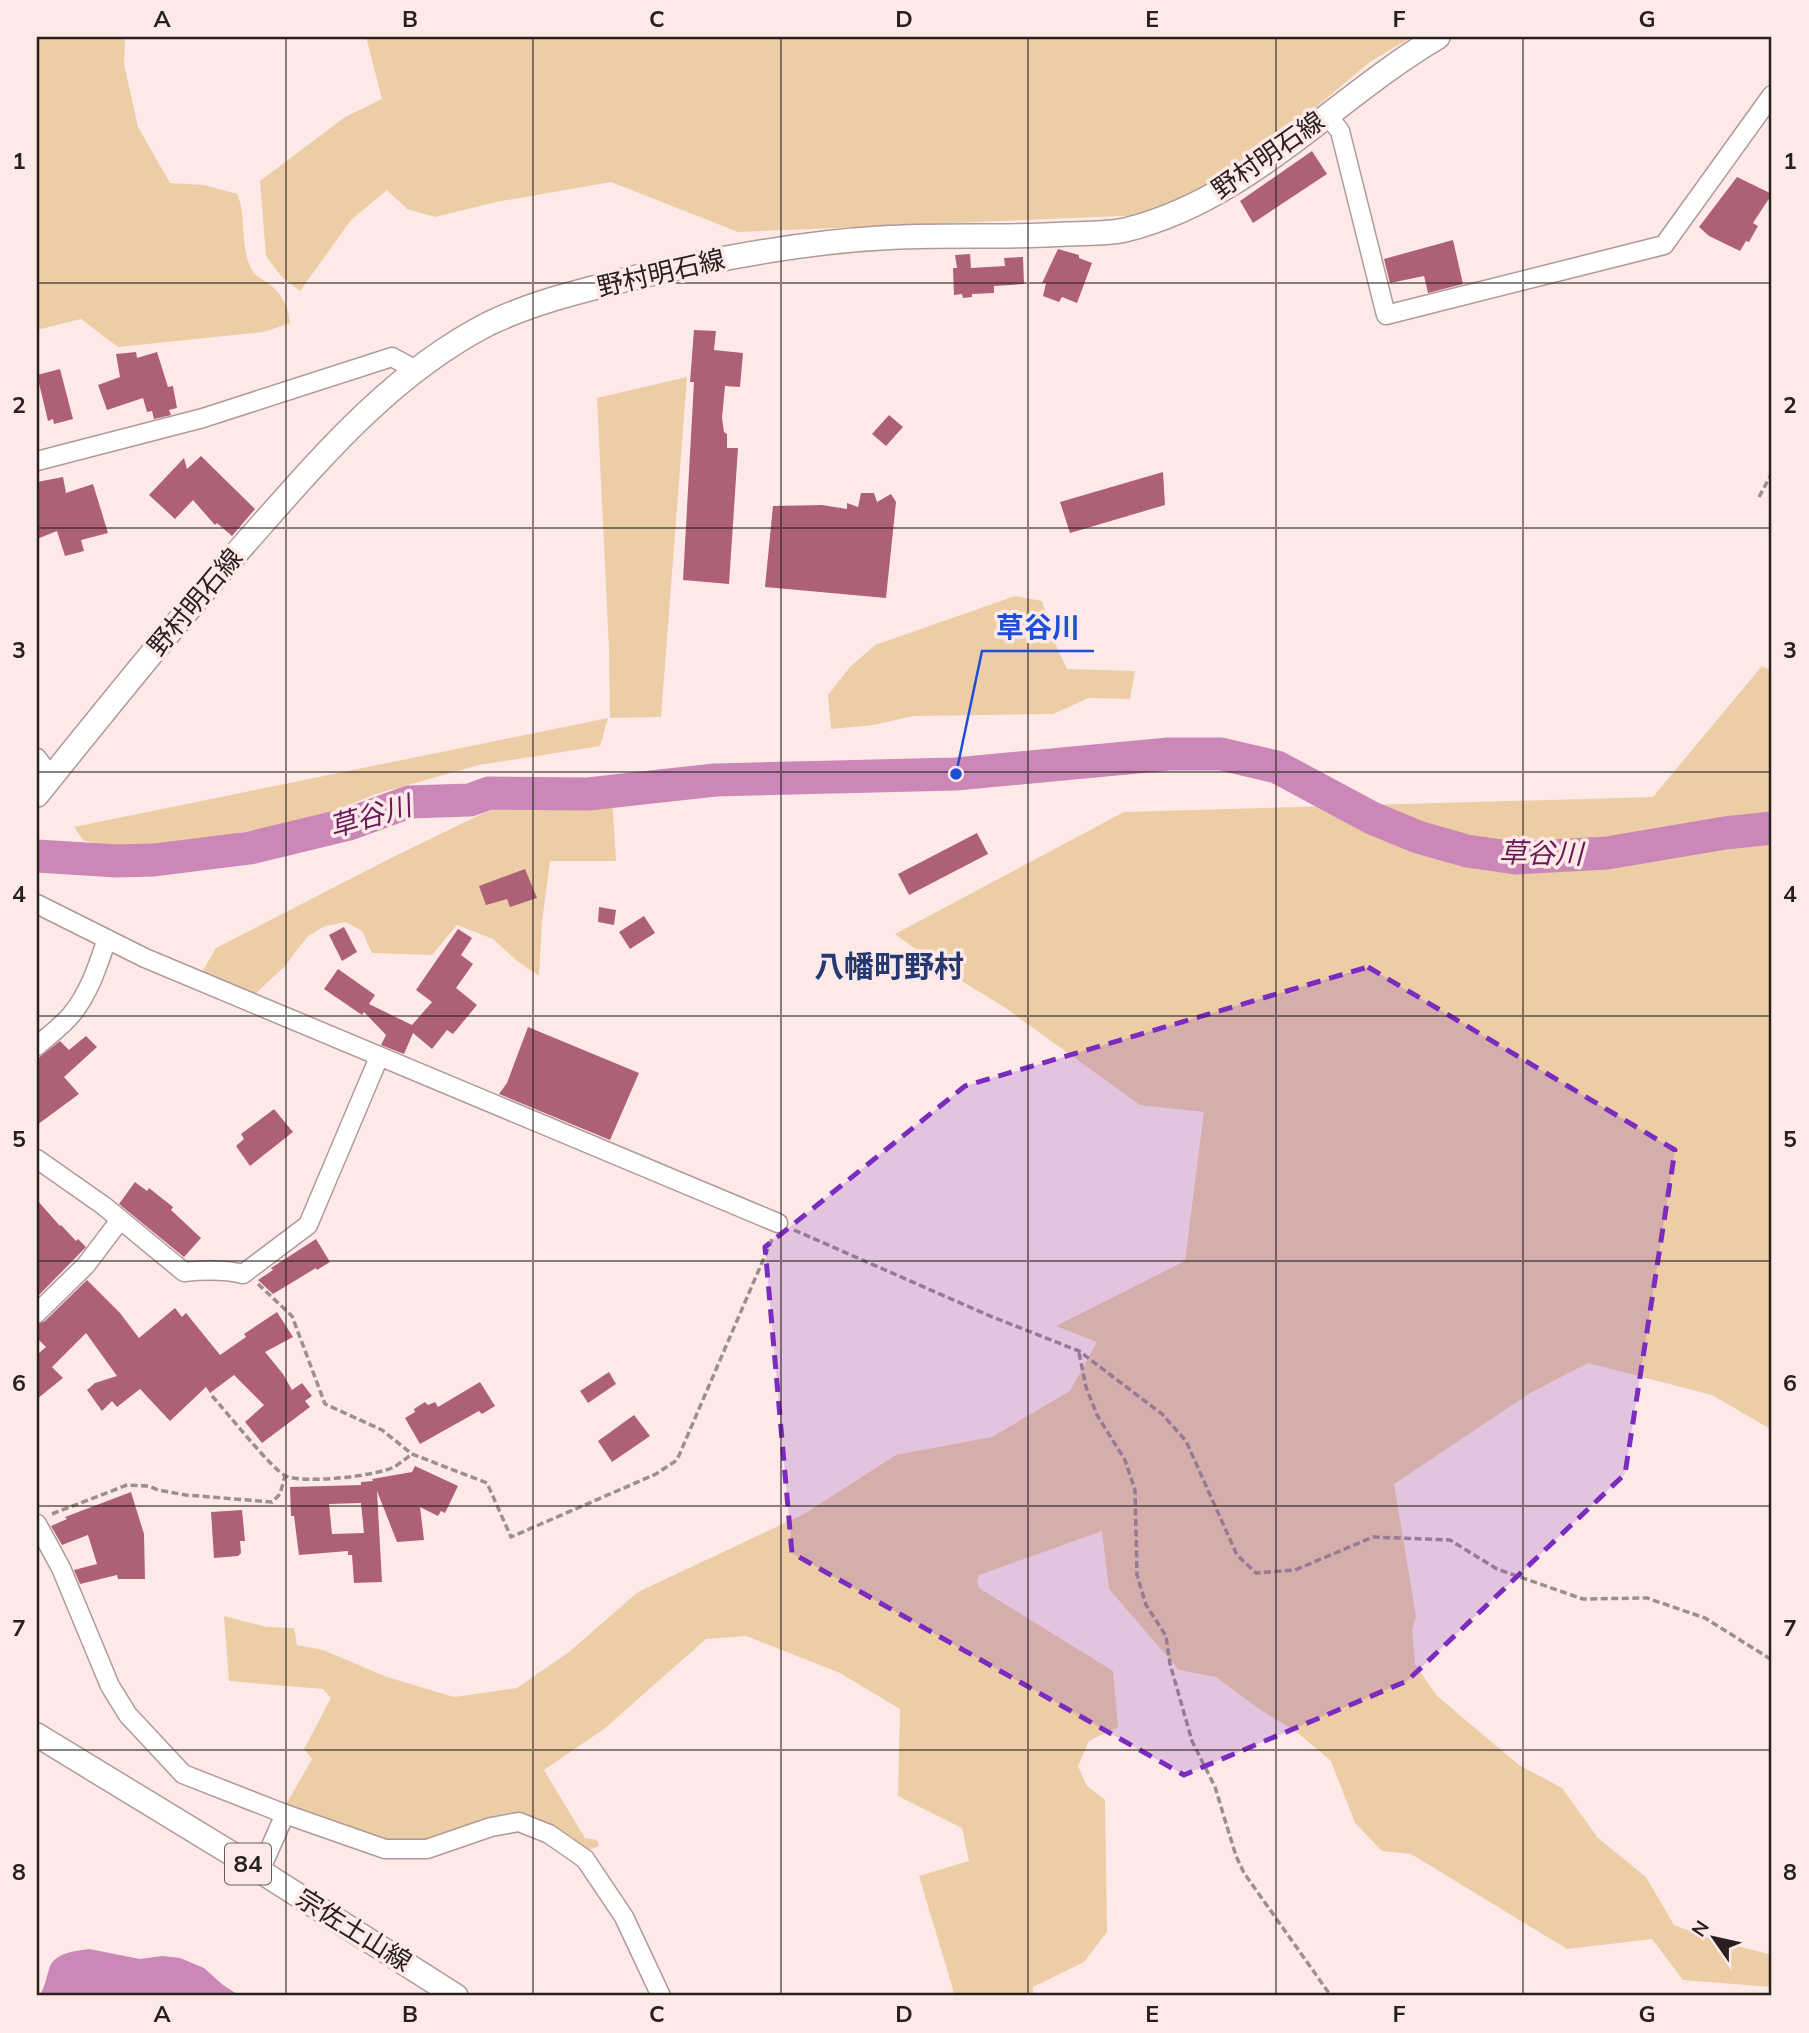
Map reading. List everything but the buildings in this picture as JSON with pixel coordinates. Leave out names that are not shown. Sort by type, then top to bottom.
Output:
[{"type":"main road","name":"野村明石線","points":[[44,786],[198,596],[333,444],[414,369],[489,324],[558,297],[684,266],[763,251],[881,238],[1035,236],[1122,231],[1180,212],[1246,177],[1417,49],[1438,37]]},
{"type":"main road","name":"宗佐土山線","points":[[37,1735],[260,1871],[456,1996]]},
{"type":"street","points":[[1327,115],[1340,131],[1386,315],[1664,245],[1772,96]]},
{"type":"street","points":[[37,460],[203,418],[392,357],[414,369]]},
{"type":"street","points":[[37,758],[44,786]]},
{"type":"street","points":[[37,904],[145,958],[779,1223]]},
{"type":"street","points":[[37,1046],[69,1017],[79,1004],[98,966],[107,939]]},
{"type":"street","points":[[37,1159],[104,1206],[184,1272],[230,1271],[243,1275],[308,1225],[379,1057]]},
{"type":"street","points":[[37,1312],[86,1265],[120,1220]]},
{"type":"street","points":[[42,1519],[110,1686],[128,1715],[183,1774],[385,1849],[428,1849],[491,1827],[519,1822],[550,1834],[585,1859],[624,1917],[661,1996]]},
{"type":"street","points":[[260,1871],[285,1814]]},
{"type":"path","points":[[1759,497],[1772,473]]},
{"type":"path","points":[[243,1275],[261,1286],[292,1316],[325,1404],[382,1430],[412,1454],[487,1483],[511,1537],[668,1468],[677,1460],[779,1223],[990,1316],[1079,1351],[1162,1414],[1186,1441],[1237,1555],[1256,1573],[1294,1570],[1373,1537],[1450,1540],[1497,1569],[1583,1599],[1647,1598],[1705,1618],[1772,1660]]},
{"type":"path","points":[[1079,1351],[1086,1387],[1097,1415],[1129,1470],[1135,1490],[1137,1575],[1146,1605],[1166,1636],[1170,1664],[1192,1741],[1215,1787],[1236,1856],[1244,1873],[1331,1996]]},
{"type":"path","points":[[212,1396],[285,1476],[325,1478],[358,1475],[395,1466],[412,1454]]},
{"type":"path","points":[[42,1519],[127,1485],[149,1486],[186,1496],[272,1502],[280,1494],[285,1476]]},
{"type":"highlighted area","points":[[1368,967],[1675,1150],[1625,1474],[1407,1681],[1184,1775],[792,1553],[765,1247],[965,1086]]},
{"type":"shaded area","points":[[37,37],[125,37],[124,64],[138,127],[170,183],[204,185],[237,194],[249,264],[254,273],[277,291],[286,305],[290,323],[264,332],[118,347],[81,319],[37,330]]},
{"type":"shaded area","points":[[366,37],[1412,37],[1371,61],[1283,135],[1216,183],[1144,215],[738,232],[611,182],[496,202],[435,217],[407,209],[387,190],[351,220],[300,291],[281,276],[266,256],[260,181],[345,117],[382,99]]},
{"type":"shaded area","points":[[687,377],[661,717],[610,718],[597,398]]},
{"type":"shaded area","points":[[1015,596],[1042,601],[1055,643],[1067,669],[1135,671],[1130,699],[1089,698],[1053,714],[913,716],[874,725],[831,729],[828,695],[850,667],[875,645]]},
{"type":"shaded area","points":[[1762,666],[1772,671],[1772,1430],[1712,1395],[1588,1363],[1530,1393],[1394,1484],[1416,1617],[1412,1630],[1415,1664],[1437,1696],[1519,1765],[1562,1788],[1598,1838],[1646,1877],[1674,1925],[1711,1939],[1772,1955],[1772,1987],[1683,1980],[1652,1939],[1567,1949],[1411,1854],[1382,1851],[1355,1823],[1331,1761],[1298,1733],[1216,1677],[1179,1670],[1109,1589],[1102,1531],[979,1575],[977,1581],[979,1588],[1113,1671],[1118,1727],[1089,1741],[1078,1766],[1087,1786],[1105,1800],[1107,1932],[1084,1962],[1033,1987],[1033,1992],[1039,1996],[955,1996],[919,1876],[969,1861],[962,1828],[898,1796],[900,1709],[840,1673],[746,1636],[706,1639],[604,1729],[544,1770],[585,1838],[597,1840],[599,1846],[584,1852],[523,1817],[442,1839],[392,1845],[284,1808],[312,1759],[304,1749],[331,1698],[323,1689],[229,1681],[224,1616],[266,1627],[294,1628],[297,1645],[323,1650],[387,1677],[454,1697],[517,1688],[569,1652],[638,1592],[806,1513],[896,1455],[992,1437],[1070,1391],[1097,1342],[1056,1326],[1185,1261],[1204,1112],[1140,1105],[1004,1007],[947,972],[895,934],[1124,812],[1653,797]]},
{"type":"shaded area","points":[[608,718],[600,746],[479,765],[376,794],[315,819],[124,854],[83,840],[74,827]]},
{"type":"shaded area","points":[[612,795],[616,861],[550,861],[542,922],[539,976],[517,961],[493,939],[457,925],[432,955],[372,953],[362,931],[346,922],[325,926],[308,936],[284,967],[253,996],[201,974],[216,948],[490,810]]},
{"type":"shaded area","points":[[89,1949],[140,1959],[162,1956],[180,1958],[204,1968],[240,1996],[39,1996],[55,1959]]},
{"type":"waterway","name":"草谷川","points":[[37,856],[117,861],[154,860],[250,848],[349,824],[409,802],[470,800],[489,793],[588,794],[715,780],[956,774],[1169,754],[1221,754],[1277,767],[1372,818],[1418,837],[1467,851],[1516,858],[1607,853],[1772,828]]},
{"type":"place","name":"草谷川","points":[[956,774]]},
{"type":"district","name":"八幡町野村","points":[[889,967]]}]
